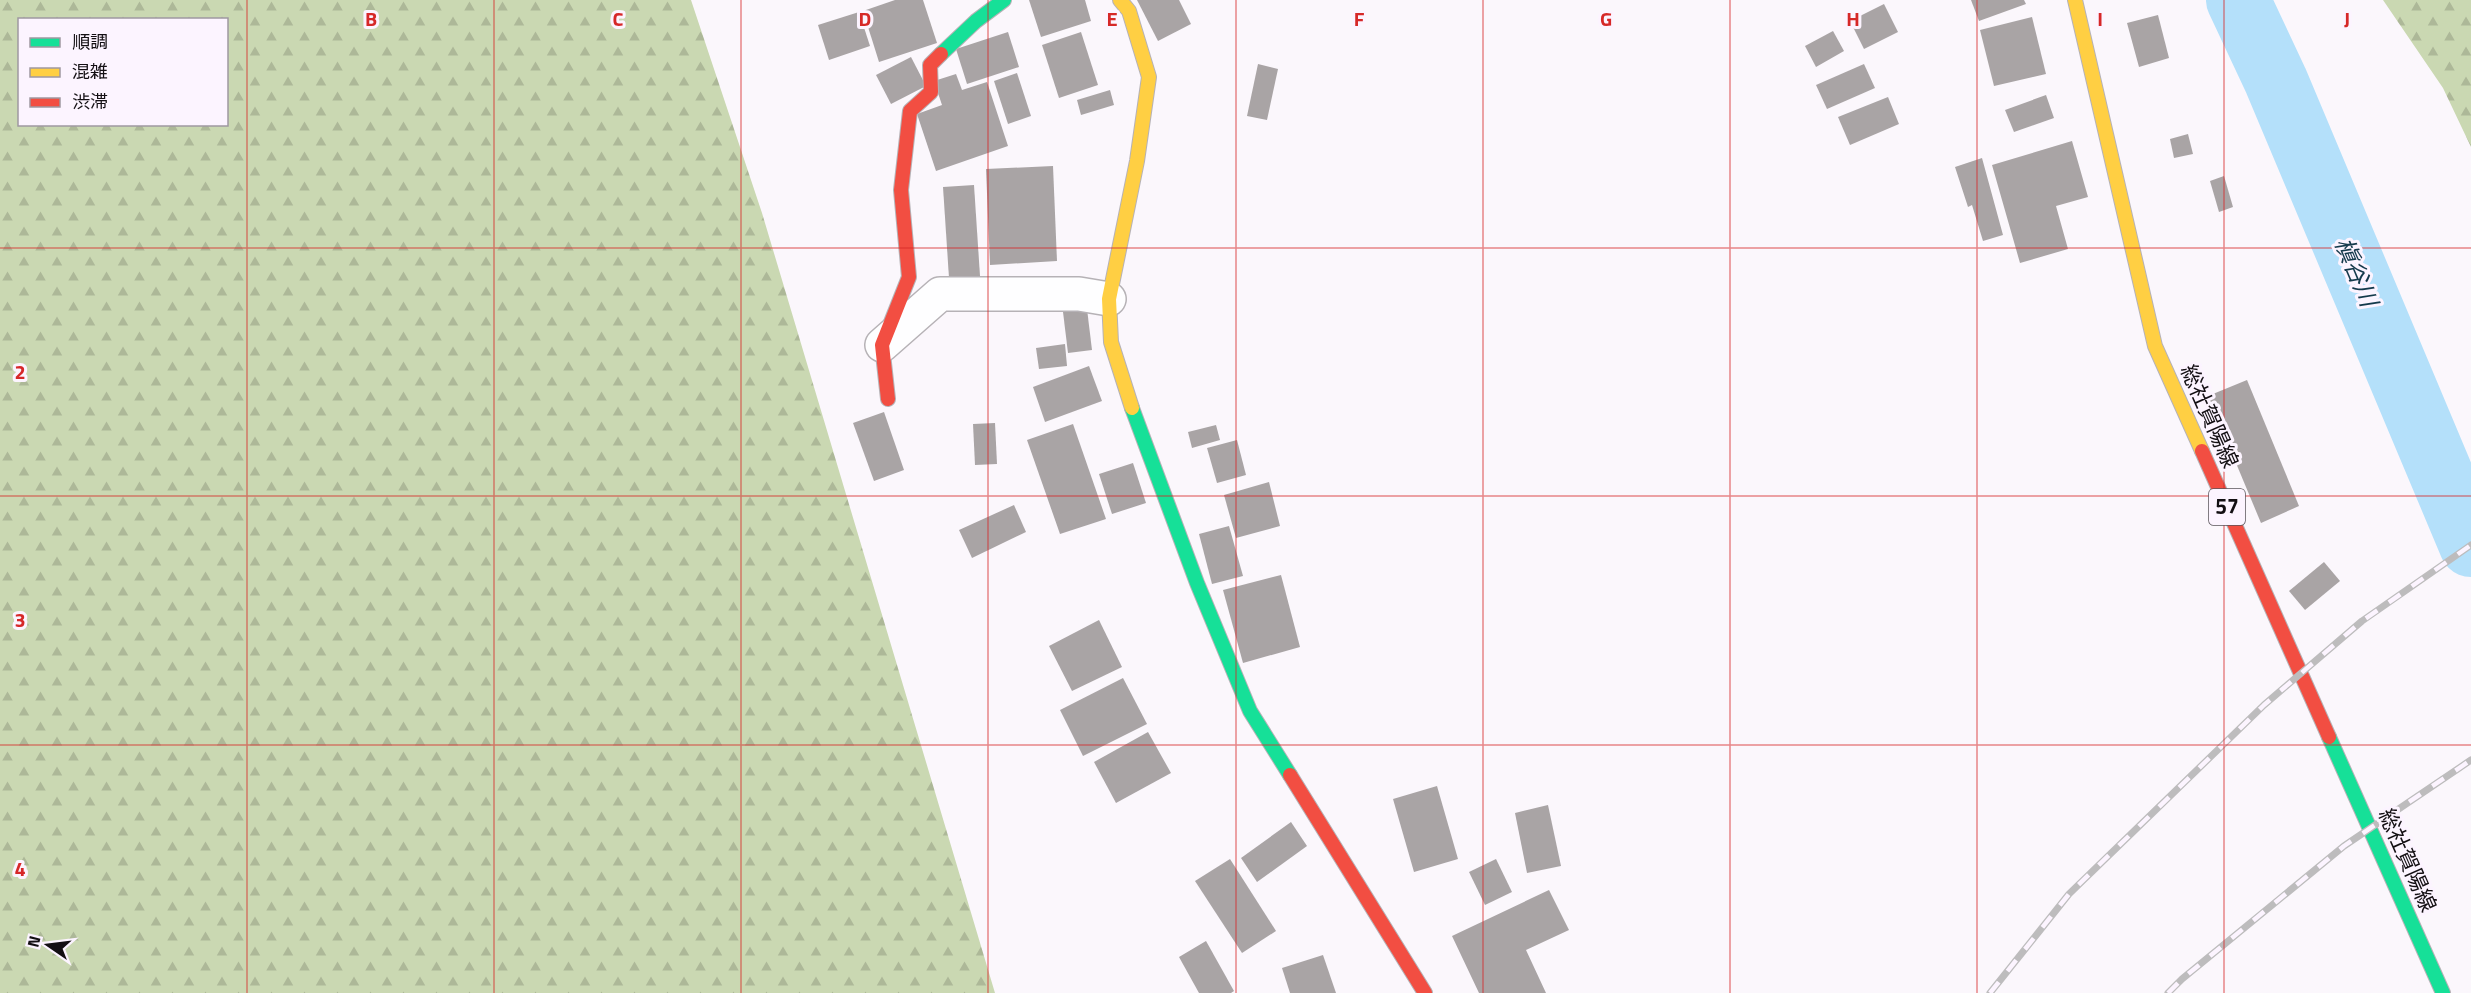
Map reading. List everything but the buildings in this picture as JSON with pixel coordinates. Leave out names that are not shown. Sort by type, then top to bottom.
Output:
[{"type":"street","points":[[888,399],[882,345],[909,277],[901,190],[910,111],[931,92],[930,65],[976,21],[1004,0]]},
{"type":"street","points":[[1120,0],[1129,11],[1149,77],[1137,161],[1109,299],[1111,342],[1135,417],[1197,583],[1250,711],[1425,993]]},
{"type":"street","name":"総社賀陽線","points":[[2075,0],[2155,346],[2443,993]]},
{"type":"street","points":[[882,345],[940,294],[1079,294],[1109,299]]},
{"type":"green space","points":[[0,0],[691,0],[762,213],[995,993],[0,993]]},
{"type":"green space","points":[[2383,0],[2471,0],[2471,147],[2443,88]]},
{"type":"waterway","name":"槇谷川","points":[[2238,0],[2276,81],[2471,545]]},
{"type":"railway","points":[[1990,993],[2069,894],[2264,705],[2362,621],[2471,545]]},
{"type":"railway","points":[[2168,993],[2344,846],[2471,760]]},
{"type":"traffic: fast","points":[[941,54],[976,21],[1004,0]]},
{"type":"traffic: fast","points":[[1132,408],[1197,583],[1250,711],[1290,775]]},
{"type":"traffic: fast","points":[[2329,737],[2443,993]]},
{"type":"traffic: slow","points":[[1120,0],[1129,11],[1149,77],[1137,161],[1109,299],[1111,342],[1132,408]]},
{"type":"traffic: slow","points":[[2075,0],[2155,346],[2202,451]]},
{"type":"traffic: jam","points":[[888,399],[882,345],[909,277],[901,190],[910,111],[931,92],[930,65],[941,54]]},
{"type":"traffic: jam","points":[[2202,451],[2329,737]]},
{"type":"traffic: jam","points":[[1290,775],[1425,993]]}]
